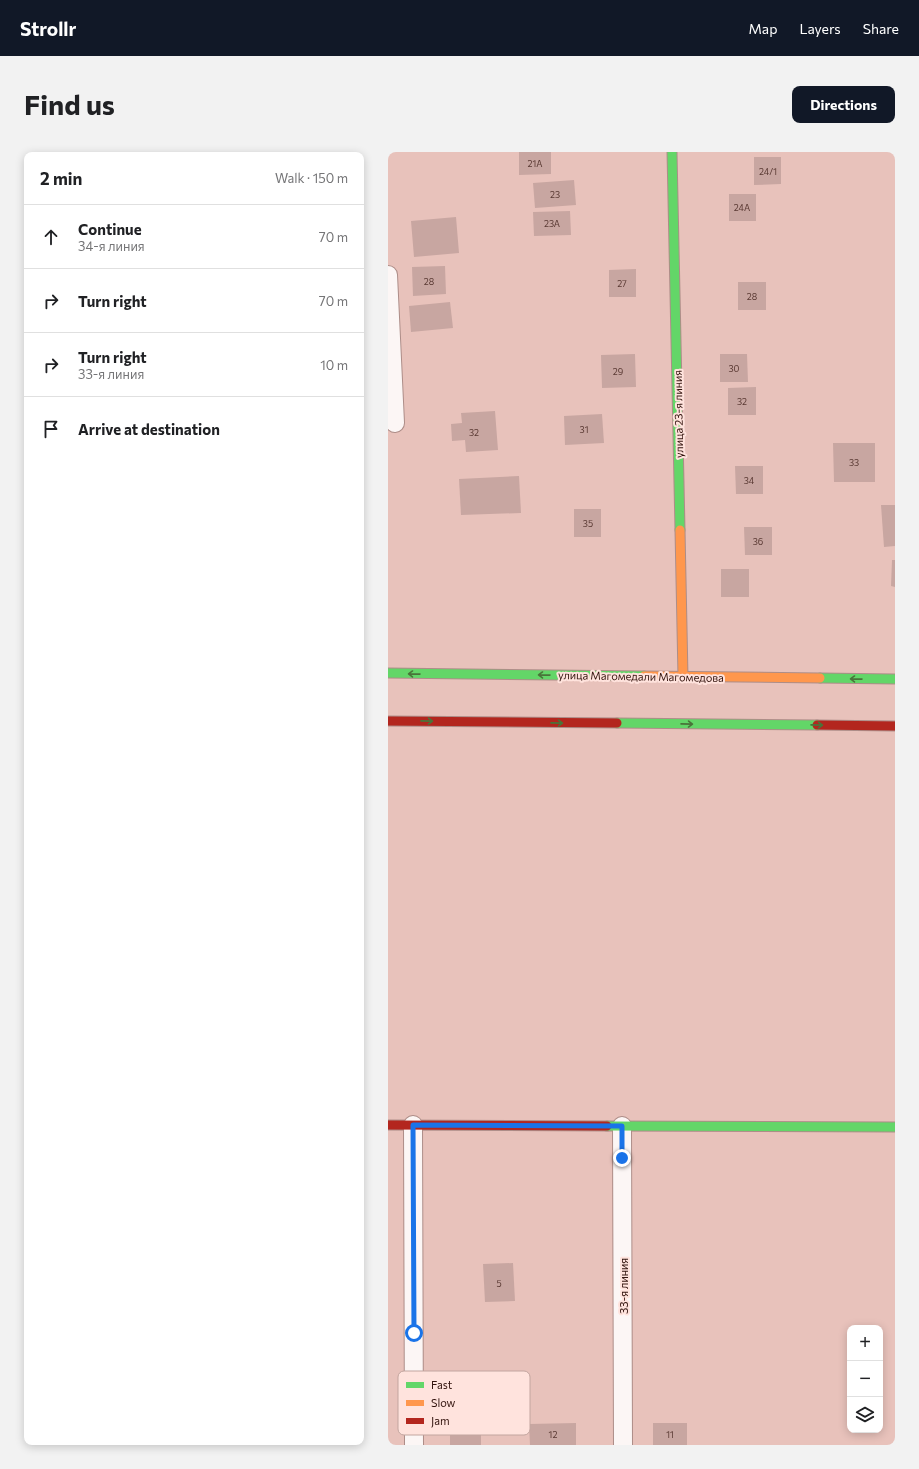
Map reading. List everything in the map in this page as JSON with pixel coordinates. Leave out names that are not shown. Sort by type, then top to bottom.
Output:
[{"type":"street","name":"улица 23-я линия","points":[[672,152],[684,677]]},
{"type":"street","points":[[388,275],[395,423]]},
{"type":"street","name":"улица Магомедали Магомедова","points":[[388,673],[895,679]]},
{"type":"street","points":[[388,721],[895,726]]},
{"type":"street","points":[[388,1125],[895,1128]]},
{"type":"street","points":[[413,1125],[414,1371]]},
{"type":"street","name":"33-я линия","points":[[622,1126],[623,1445]]},
{"type":"street","points":[[414,1435],[414,1445]]},
{"type":"building","points":[[519,152],[551,152],[551,174],[519,175]]},
{"type":"building","points":[[754,157],[781,157],[781,184],[754,185]]},
{"type":"building","points":[[574,180],[576,205],[535,208],[533,183]]},
{"type":"building","points":[[729,194],[756,194],[756,221],[729,221]]},
{"type":"building","points":[[570,211],[571,235],[534,236],[533,212]]},
{"type":"building","points":[[456,217],[459,253],[414,257],[411,221]]},
{"type":"building","points":[[445,266],[446,294],[413,296],[412,267]]},
{"type":"building","points":[[636,269],[636,297],[609,297],[609,270]]},
{"type":"building","points":[[738,282],[766,282],[766,310],[738,310]]},
{"type":"building","points":[[450,302],[453,328],[411,332],[409,306]]},
{"type":"building","points":[[635,354],[636,387],[602,388],[601,355]]},
{"type":"building","points":[[720,354],[747,354],[748,382],[720,382]]},
{"type":"building","points":[[756,387],[756,415],[728,415],[728,388]]},
{"type":"building","points":[[495,411],[498,450],[466,452],[465,440],[452,441],[451,424],[462,423],[461,413]]},
{"type":"building","points":[[602,414],[604,443],[565,445],[564,416]]},
{"type":"building","points":[[833,443],[875,443],[875,482],[834,482]]},
{"type":"building","points":[[735,466],[763,466],[763,494],[736,494]]},
{"type":"building","points":[[519,476],[521,513],[461,515],[459,479]]},
{"type":"building","points":[[881,505],[895,505],[895,546],[884,547]]},
{"type":"building","points":[[574,509],[601,509],[601,537],[574,537]]},
{"type":"building","points":[[744,527],[772,527],[772,555],[745,555]]},
{"type":"building","points":[[892,560],[895,560],[895,587],[891,586]]},
{"type":"building","points":[[721,569],[749,569],[749,597],[721,597]]},
{"type":"building","points":[[513,1263],[515,1301],[485,1302],[483,1264]]},
{"type":"building","points":[[576,1423],[576,1445],[530,1445],[530,1424]]},
{"type":"building","points":[[653,1423],[687,1423],[687,1445],[653,1445]]},
{"type":"building","points":[[450,1435],[481,1435],[481,1445],[450,1445]]},
{"type":"traffic: fast","points":[[672,152],[680,530]]},
{"type":"traffic: fast","points":[[388,673],[644,676]]},
{"type":"traffic: fast","points":[[820,678],[895,679]]},
{"type":"traffic: fast","points":[[617,723],[817,725]]},
{"type":"traffic: fast","points":[[607,1126],[895,1127]]},
{"type":"traffic: slow","points":[[680,530],[683,677]]},
{"type":"traffic: slow","points":[[644,676],[820,678]]},
{"type":"traffic: jam","points":[[388,721],[617,723]]},
{"type":"traffic: jam","points":[[817,725],[895,726]]},
{"type":"traffic: jam","points":[[388,1125],[607,1126]]},
{"type":"route","points":[[414,1333],[413,1125],[622,1126],[622,1158]]}]
